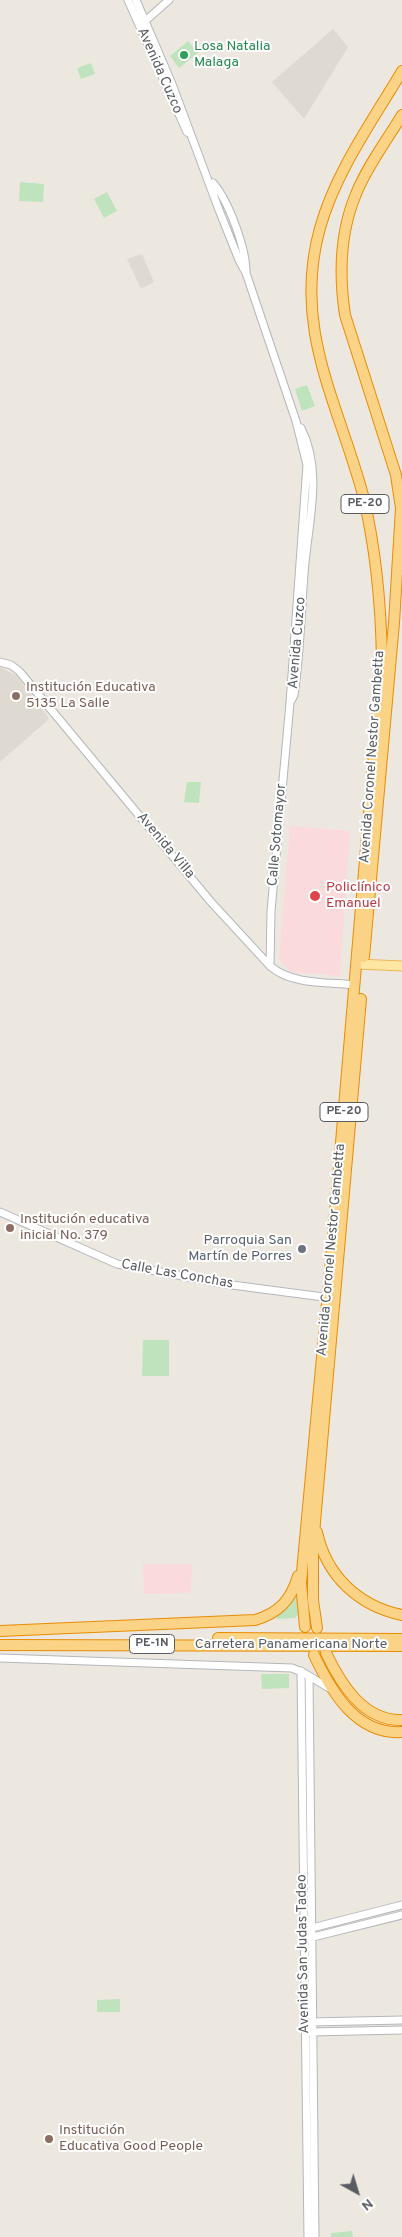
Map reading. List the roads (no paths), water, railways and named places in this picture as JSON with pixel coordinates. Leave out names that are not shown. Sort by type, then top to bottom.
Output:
[{"type":"highway","name":"Avenida Coronel Nestor Gambetta","points":[[302,1561],[331,1298],[360,964],[382,672],[380,601],[368,519],[363,496],[317,353],[312,319],[311,285],[316,243],[327,205],[349,159],[402,71]]},
{"type":"highway","name":"Avenida Coronel Nestor Gambetta","points":[[316,1518],[355,984],[360,964],[394,623],[401,508],[396,475],[345,315],[342,293],[342,255],[346,225],[356,192],[402,116]]},
{"type":"highway","points":[[316,1518],[320,1546],[324,1556],[342,1582],[360,1597],[375,1606],[402,1615]]},
{"type":"highway","points":[[316,1518],[312,1573],[317,1628]]},
{"type":"highway","points":[[302,1561],[305,1628]]},
{"type":"highway","points":[[0,1631],[255,1620],[274,1613],[283,1606],[296,1586],[302,1561]]},
{"type":"highway","name":"Carretera Panamericana Norte","points":[[0,1638],[400,1645]]},
{"type":"highway","name":"Carretera Panamericana Norte","points":[[0,1645],[400,1645]]},
{"type":"highway","points":[[326,1653],[340,1678],[360,1704],[374,1715],[402,1720]]},
{"type":"highway","points":[[314,1655],[332,1690],[345,1706],[362,1721],[382,1731],[402,1732]]},
{"type":"main road","points":[[360,964],[402,966]]},
{"type":"street","name":"Avenida Cuzco","points":[[128,0],[183,125],[193,141]]},
{"type":"street","name":"Avenida Cuzco","points":[[136,0],[180,102],[238,260],[246,273],[296,421],[308,445],[313,476],[299,654],[294,695],[290,704]]},
{"type":"street","points":[[140,27],[169,0]]},
{"type":"street","name":"Avenida Villa","points":[[0,662],[18,671],[211,902],[277,973],[291,979],[355,984]]},
{"type":"street","name":"Calle Sotomayor","points":[[270,966],[271,911],[290,704]]},
{"type":"street","name":"Calle Las Conchas","points":[[0,1212],[117,1264],[223,1283],[331,1298]]},
{"type":"street","points":[[0,1658],[292,1668],[332,1690]]},
{"type":"street","name":"Avenida San Judas Tadeo","points":[[300,1671],[304,1940],[309,2022]]},
{"type":"street","name":"Avenida San Judas Tadeo","points":[[308,2237],[309,2022],[312,1938],[309,1676]]},
{"type":"street","points":[[304,1930],[402,1905]]},
{"type":"street","points":[[304,1940],[402,1915]]},
{"type":"street","points":[[309,2022],[402,2020]]},
{"type":"street","points":[[309,2032],[402,2030]]},
{"type":"street","name":"Avenida San Judas Tadeo","points":[[309,2032],[315,2237]]},
{"type":"place","name":"Losa Natalia Malaga","points":[[184,55]]},
{"type":"place","name":"Institución Educativa 5135 La Salle","points":[[16,696]]},
{"type":"place","name":"Policlínico Emanuel","points":[[315,896]]},
{"type":"place","name":"Institución educativa inicial No. 379","points":[[10,1228]]},
{"type":"place","name":"Parroquia San Martín de Porres","points":[[302,1249]]},
{"type":"place","name":"Institución Educativa Good People","points":[[49,2139]]}]
